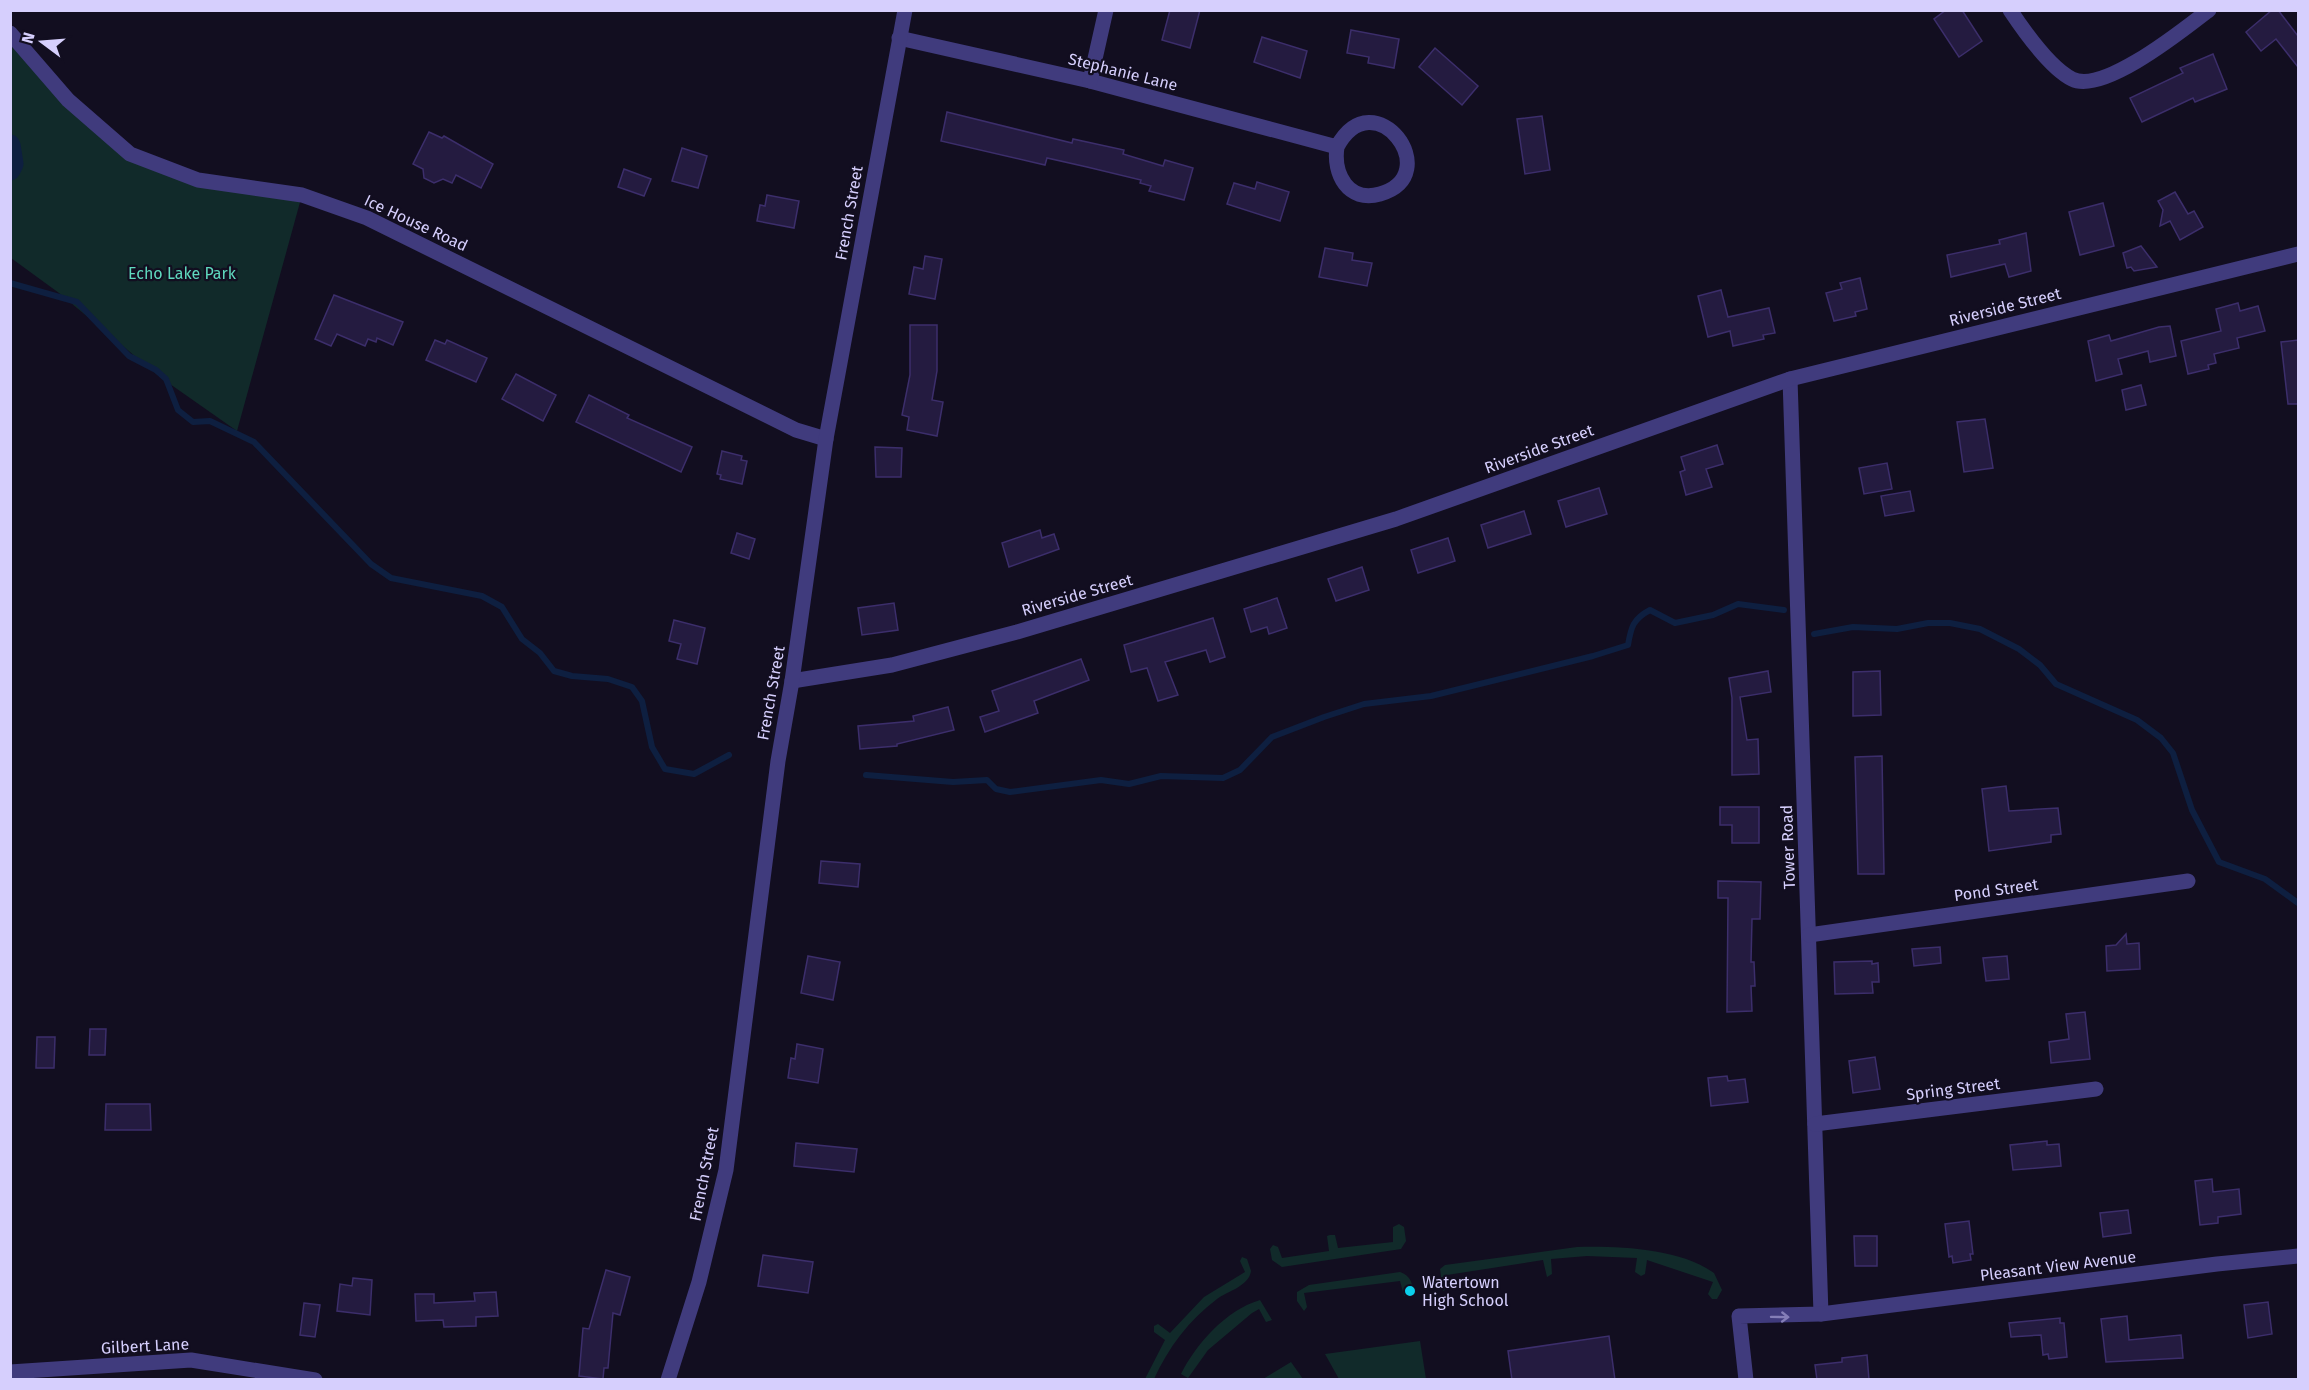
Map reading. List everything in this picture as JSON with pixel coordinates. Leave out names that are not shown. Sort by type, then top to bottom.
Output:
[{"type":"street","name":"French Street","points":[[668,1380],[699,1282],[726,1170],[778,761],[792,681],[826,440],[904,10]]},
{"type":"street","points":[[1090,81],[1106,10]]},
{"type":"street","points":[[2010,10],[2034,45],[2073,80],[2095,81],[2146,56],[2209,10]]},
{"type":"street","name":"Ice House Road","points":[[10,33],[68,100],[130,154],[198,180],[302,195],[367,218],[796,430],[826,440]]},
{"type":"street","name":"Stephanie Lane","points":[[899,38],[1090,81],[1337,147]]},
{"type":"street","points":[[1361,124],[1378,124],[1390,129],[1405,147],[1407,165],[1404,175],[1387,192],[1375,195],[1359,194],[1348,187],[1336,170],[1337,147],[1350,130],[1361,124]]},
{"type":"street","name":"Riverside Street","points":[[792,681],[892,665],[994,638],[1396,519],[1790,379],[2298,254]]},
{"type":"street","name":"Tower Road","points":[[1790,379],[1821,1314]]},
{"type":"street","name":"Pond Street","points":[[1809,935],[2188,881]]},
{"type":"street","name":"Spring Street","points":[[1815,1124],[2096,1089]]},
{"type":"street","name":"Pleasant View Avenue","points":[[1746,1380],[1739,1316],[1821,1314],[2217,1264],[2298,1256]]},
{"type":"street","name":"Gilbert Lane","points":[[10,1372],[191,1360],[315,1380]]},
{"type":"green space","name":"Echo Lake Park","points":[[10,33],[130,154],[198,180],[302,195],[237,431],[160,377],[59,293],[11,258]]},
{"type":"green space","points":[[1399,1224],[1404,1227],[1406,1241],[1401,1249],[1282,1267],[1272,1260],[1270,1249],[1273,1245],[1278,1247],[1282,1258],[1329,1251],[1327,1236],[1330,1235],[1335,1235],[1338,1248],[1393,1242],[1393,1227]]},
{"type":"green space","points":[[1577,1247],[1629,1248],[1684,1258],[1714,1273],[1722,1290],[1717,1299],[1712,1299],[1708,1294],[1713,1282],[1647,1260],[1645,1274],[1641,1276],[1635,1272],[1637,1258],[1587,1256],[1551,1259],[1552,1274],[1547,1277],[1543,1260],[1447,1275],[1447,1289],[1443,1291],[1440,1269],[1445,1265]]},
{"type":"green space","points":[[1242,1257],[1247,1259],[1251,1271],[1246,1281],[1217,1299],[1197,1316],[1166,1356],[1154,1379],[1145,1379],[1165,1340],[1154,1332],[1154,1326],[1158,1324],[1170,1333],[1204,1297],[1245,1272],[1240,1261]]},
{"type":"green space","points":[[1400,1272],[1411,1281],[1411,1295],[1404,1296],[1400,1281],[1304,1293],[1307,1307],[1304,1311],[1297,1301],[1297,1292],[1309,1285]]},
{"type":"green space","points":[[1260,1300],[1272,1320],[1266,1322],[1259,1309],[1252,1313],[1208,1350],[1188,1378],[1181,1374],[1195,1351],[1213,1330],[1235,1312]]},
{"type":"green space","points":[[1420,1341],[1426,1379],[1339,1379],[1325,1354]]},
{"type":"green space","points":[[1291,1362],[1303,1379],[1263,1379]]},
{"type":"building","points":[[1170,10],[1200,10],[1190,48],[1162,40]]},
{"type":"building","points":[[1946,10],[1962,10],[1982,41],[1959,57],[1934,19]]},
{"type":"building","points":[[2272,10],[2278,10],[2298,36],[2298,67],[2276,39],[2261,51],[2246,32]]},
{"type":"building","points":[[1351,30],[1399,39],[1394,68],[1368,63],[1369,57],[1347,53]]},
{"type":"building","points":[[1262,37],[1307,51],[1300,78],[1254,62]]},
{"type":"building","points":[[1435,48],[1478,86],[1462,105],[1419,67]]},
{"type":"building","points":[[2213,54],[2227,89],[2195,102],[2193,98],[2142,122],[2130,98],[2183,73],[2180,68]]},
{"type":"building","points":[[947,112],[1072,143],[1073,139],[1124,150],[1123,154],[1163,166],[1165,160],[1193,168],[1184,200],[1149,191],[1151,186],[1140,183],[1141,180],[1047,158],[1045,165],[941,141]]},
{"type":"building","points":[[1542,116],[1550,170],[1525,174],[1517,119]]},
{"type":"building","points":[[429,132],[442,138],[444,136],[493,164],[481,188],[456,175],[452,183],[443,179],[434,183],[424,178],[423,169],[413,164]]},
{"type":"building","points":[[682,148],[707,156],[698,188],[672,181]]},
{"type":"building","points":[[624,169],[651,179],[644,196],[618,187]]},
{"type":"building","points":[[1257,182],[1289,192],[1280,221],[1227,204],[1234,183],[1255,189]]},
{"type":"building","points":[[2175,192],[2188,214],[2194,211],[2203,227],[2180,240],[2170,221],[2160,226],[2163,210],[2158,201]]},
{"type":"building","points":[[767,195],[799,201],[794,228],[757,221],[760,205],[765,206]]},
{"type":"building","points":[[2103,203],[2114,246],[2080,255],[2069,212]]},
{"type":"building","points":[[2026,233],[2031,271],[2009,277],[2005,264],[1951,277],[1947,255],[2000,244],[1999,240]]},
{"type":"building","points":[[2141,246],[2157,267],[2134,271],[2131,267],[2127,268],[2123,253]]},
{"type":"building","points":[[1325,248],[1353,253],[1352,260],[1372,263],[1367,286],[1319,277]]},
{"type":"building","points":[[925,256],[942,259],[935,299],[909,294],[914,267],[923,269]]},
{"type":"building","points":[[1860,278],[1867,309],[1855,312],[1856,316],[1834,321],[1826,293],[1842,289],[1840,283]]},
{"type":"building","points":[[1721,290],[1728,317],[1769,308],[1775,333],[1763,335],[1764,339],[1733,346],[1730,331],[1708,337],[1698,296]]},
{"type":"building","points":[[334,295],[403,322],[393,345],[377,338],[376,342],[368,339],[365,346],[337,334],[331,346],[315,339]]},
{"type":"building","points":[[2238,303],[2240,311],[2258,306],[2265,331],[2237,338],[2239,348],[2214,354],[2216,363],[2208,365],[2209,369],[2188,374],[2181,341],[2221,331],[2216,309]]},
{"type":"building","points":[[910,325],[937,325],[937,371],[932,400],[943,402],[937,436],[907,430],[909,417],[902,415],[910,375]]},
{"type":"building","points":[[2170,326],[2176,356],[2150,362],[2148,351],[2118,359],[2122,374],[2096,381],[2088,341],[2109,335],[2111,341]]},
{"type":"building","points":[[435,340],[445,344],[447,340],[487,358],[476,382],[426,360]]},
{"type":"building","points":[[2298,340],[2298,404],[2288,404],[2281,342]]},
{"type":"building","points":[[516,374],[556,395],[543,421],[502,399]]},
{"type":"building","points":[[2141,385],[2146,405],[2126,410],[2122,390]]},
{"type":"building","points":[[589,395],[629,415],[627,418],[692,447],[681,472],[576,422]]},
{"type":"building","points":[[1985,419],[1993,468],[1964,472],[1957,422]]},
{"type":"building","points":[[1717,445],[1723,464],[1706,469],[1712,487],[1686,495],[1680,472],[1685,470],[1681,457]]},
{"type":"building","points":[[875,447],[902,448],[901,477],[876,477]]},
{"type":"building","points":[[722,451],[742,456],[741,460],[747,461],[742,484],[720,479],[721,475],[717,474]]},
{"type":"building","points":[[1887,463],[1892,489],[1864,494],[1859,468]]},
{"type":"building","points":[[1599,488],[1607,514],[1566,527],[1558,501]]},
{"type":"building","points":[[1910,491],[1914,511],[1885,516],[1881,496]]},
{"type":"building","points":[[1524,511],[1531,534],[1488,548],[1481,525]]},
{"type":"building","points":[[1040,530],[1042,538],[1054,534],[1059,549],[1009,567],[1002,543]]},
{"type":"building","points":[[737,533],[755,539],[749,559],[731,553]]},
{"type":"building","points":[[1448,538],[1455,561],[1418,573],[1411,550]]},
{"type":"building","points":[[1362,567],[1369,590],[1336,601],[1328,579]]},
{"type":"building","points":[[1277,598],[1287,628],[1269,634],[1267,627],[1251,632],[1244,609]]},
{"type":"building","points":[[894,603],[898,630],[862,635],[858,608]]},
{"type":"building","points":[[1213,618],[1225,657],[1210,662],[1206,650],[1165,662],[1178,695],[1158,701],[1147,668],[1131,672],[1124,645]]},
{"type":"building","points":[[674,620],[705,628],[697,664],[677,659],[681,644],[669,641]]},
{"type":"building","points":[[1081,659],[1089,680],[1034,701],[1038,713],[985,732],[980,717],[999,711],[992,691]]},
{"type":"building","points":[[1768,671],[1771,692],[1740,697],[1747,740],[1758,739],[1759,774],[1732,775],[1732,698],[1729,678]]},
{"type":"building","points":[[1880,671],[1881,715],[1853,716],[1853,672]]},
{"type":"building","points":[[948,707],[954,730],[897,744],[897,746],[860,749],[858,726],[914,721],[913,716]]},
{"type":"building","points":[[1882,756],[1884,874],[1858,874],[1855,757]]},
{"type":"building","points":[[2006,786],[2009,811],[2058,808],[2061,834],[2051,835],[2051,842],[1989,851],[1982,789]]},
{"type":"building","points":[[1720,807],[1759,807],[1759,843],[1732,843],[1732,825],[1720,825]]},
{"type":"building","points":[[821,861],[860,864],[858,887],[819,883]]},
{"type":"building","points":[[1718,881],[1761,882],[1760,919],[1752,919],[1751,962],[1754,962],[1755,986],[1751,986],[1752,1011],[1727,1012],[1728,898],[1718,898]]},
{"type":"building","points":[[2126,934],[2127,944],[2139,943],[2140,969],[2107,971],[2106,946],[2116,945]]},
{"type":"building","points":[[1940,947],[1941,963],[1914,966],[1912,949]]},
{"type":"building","points":[[808,956],[840,962],[833,1000],[801,993]]},
{"type":"building","points":[[2007,956],[2009,979],[1986,981],[1983,958]]},
{"type":"building","points":[[1872,961],[1872,964],[1878,963],[1879,982],[1872,982],[1873,993],[1835,994],[1834,962]]},
{"type":"building","points":[[2085,1012],[2090,1059],[2051,1063],[2049,1042],[2069,1039],[2066,1014]]},
{"type":"building","points":[[90,1029],[106,1029],[105,1055],[89,1055]]},
{"type":"building","points":[[37,1037],[55,1037],[54,1068],[36,1068]]},
{"type":"building","points":[[797,1044],[823,1049],[818,1083],[788,1078],[791,1058],[795,1059]]},
{"type":"building","points":[[1875,1057],[1880,1089],[1853,1093],[1849,1061]]},
{"type":"building","points":[[1727,1076],[1728,1081],[1745,1079],[1748,1102],[1711,1106],[1708,1078]]},
{"type":"building","points":[[106,1104],[150,1104],[151,1130],[105,1130]]},
{"type":"building","points":[[2047,1141],[2047,1145],[2059,1144],[2061,1166],[2013,1170],[2010,1145]]},
{"type":"building","points":[[796,1143],[857,1149],[854,1172],[794,1166]]},
{"type":"building","points":[[2212,1179],[2213,1192],[2239,1189],[2241,1214],[2218,1217],[2218,1223],[2200,1225],[2195,1181]]},
{"type":"building","points":[[2128,1210],[2131,1233],[2103,1237],[2100,1213]]},
{"type":"building","points":[[1969,1221],[1973,1254],[1970,1254],[1971,1260],[1953,1263],[1952,1256],[1949,1257],[1945,1224]]},
{"type":"building","points":[[1854,1236],[1877,1236],[1877,1266],[1855,1266]]},
{"type":"building","points":[[763,1255],[813,1262],[808,1293],[758,1286]]},
{"type":"building","points":[[606,1270],[630,1277],[620,1315],[613,1313],[608,1368],[604,1368],[603,1379],[579,1376],[583,1328],[589,1329]]},
{"type":"building","points":[[353,1278],[372,1280],[370,1315],[337,1311],[340,1284],[352,1286]]},
{"type":"building","points":[[496,1292],[498,1316],[476,1317],[476,1326],[444,1327],[443,1320],[416,1321],[415,1294],[434,1294],[434,1303],[475,1301],[474,1293]]},
{"type":"building","points":[[2268,1302],[2272,1334],[2248,1338],[2244,1305]]},
{"type":"building","points":[[304,1303],[320,1305],[315,1337],[300,1335]]},
{"type":"building","points":[[2127,1316],[2129,1340],[2181,1335],[2183,1358],[2106,1362],[2101,1319]]},
{"type":"building","points":[[2060,1318],[2060,1323],[2064,1323],[2067,1357],[2049,1359],[2048,1354],[2043,1355],[2041,1335],[2011,1337],[2009,1323]]},
{"type":"building","points":[[1609,1336],[1615,1380],[1512,1380],[1508,1351]]},
{"type":"building","points":[[1867,1355],[1869,1380],[1817,1380],[1815,1365],[1842,1362],[1842,1358]]},
{"type":"waterway","points":[[10,145],[13,164],[10,170]]},
{"type":"waterway","points":[[10,283],[77,302],[129,356],[156,370],[166,379],[178,410],[193,422],[210,421],[254,442],[371,564],[391,578],[482,596],[502,607],[522,639],[540,653],[554,671],[572,676],[608,679],[632,687],[642,701],[652,747],[665,769],[694,774],[729,755]]},
{"type":"waterway","points":[[866,775],[953,782],[987,780],[996,789],[1010,792],[1101,780],[1129,784],[1161,776],[1223,778],[1240,770],[1272,737],[1324,717],[1364,704],[1431,696],[1593,656],[1628,645],[1634,624],[1650,610],[1675,623],[1713,615],[1738,604],[1784,610]]},
{"type":"waterway","points":[[1814,634],[1853,627],[1897,629],[1928,623],[1950,623],[1980,629],[2019,649],[2040,665],[2056,684],[2137,720],[2161,738],[2173,753],[2192,810],[2219,862],[2265,879],[2298,903]]},
{"type":"place","name":"Watertown High School","points":[[1410,1291]]}]
